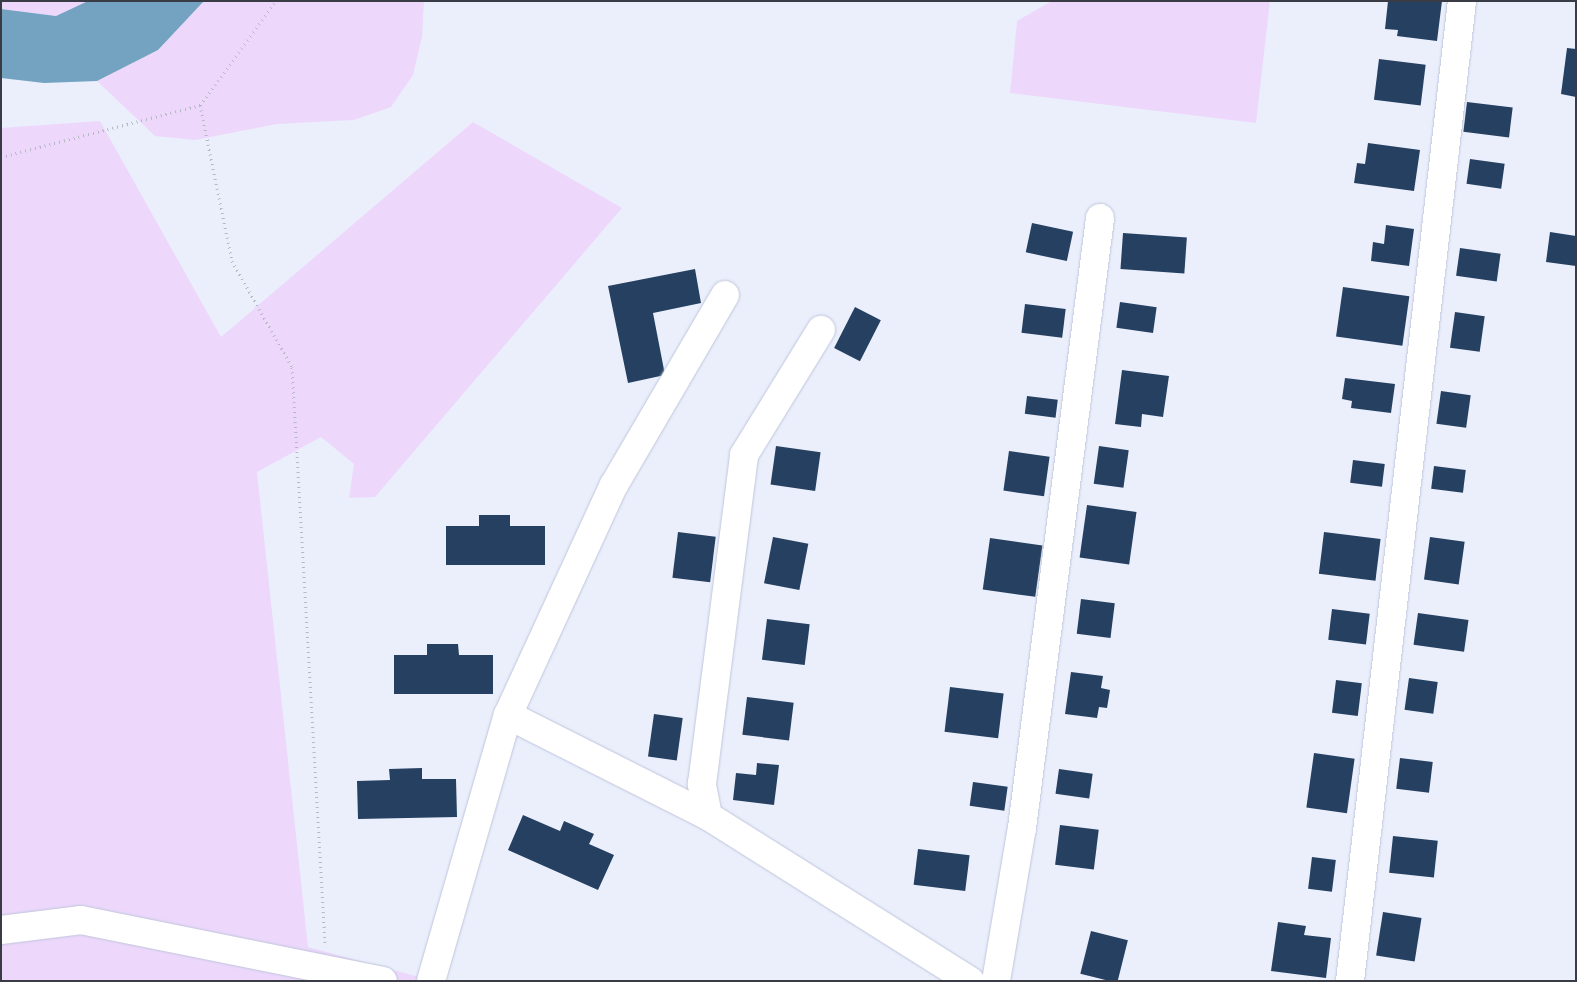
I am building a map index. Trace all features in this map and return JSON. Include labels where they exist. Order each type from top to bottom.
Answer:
[{"type":"street","points":[[1350,981],[1462,1]]},
{"type":"street","points":[[996,981],[1022,828],[1100,218]]},
{"type":"street","points":[[431,981],[508,715],[614,485],[725,295]]},
{"type":"street","points":[[708,816],[702,784],[744,455],[821,330]]},
{"type":"street","points":[[508,715],[708,816],[970,981]]},
{"type":"street","points":[[1,930],[81,920],[383,981]]},
{"type":"path","points":[[1,158],[200,105],[276,1]]},
{"type":"path","points":[[200,105],[232,261],[292,367],[326,969]]},
{"type":"shaded area","points":[[1,1],[88,1],[56,16],[1,9]]},
{"type":"shaded area","points":[[204,1],[424,1],[422,37],[413,75],[391,107],[354,120],[277,124],[195,140],[155,136],[97,81],[158,50]]},
{"type":"shaded area","points":[[1270,1],[1256,123],[1010,93],[1017,21],[1050,2]]},
{"type":"shaded area","points":[[100,121],[221,337],[473,122],[622,208],[375,497],[349,498],[354,464],[321,437],[257,472],[308,947],[434,981],[1,981],[1,128]]},
{"type":"water","points":[[88,1],[204,1],[158,50],[97,81],[44,83],[1,78],[1,9],[56,16]]},
{"type":"building","points":[[1388,1],[1442,1],[1437,41],[1397,36],[1398,30],[1385,29]]},
{"type":"building","points":[[1567,48],[1576,49],[1576,97],[1561,94]]},
{"type":"building","points":[[1379,59],[1426,65],[1421,105],[1374,100]]},
{"type":"building","points":[[1467,102],[1513,108],[1509,137],[1463,132]]},
{"type":"building","points":[[1368,143],[1420,150],[1414,191],[1354,183],[1357,163],[1365,164]]},
{"type":"building","points":[[1470,159],[1505,164],[1501,189],[1467,184]]},
{"type":"building","points":[[1032,223],[1073,232],[1067,261],[1026,252]]},
{"type":"building","points":[[1386,225],[1414,229],[1409,266],[1371,261],[1373,242],[1384,244]]},
{"type":"building","points":[[1550,232],[1576,236],[1576,266],[1546,262]]},
{"type":"building","points":[[1123,233],[1187,237],[1184,273],[1120,269]]},
{"type":"building","points":[[1460,248],[1501,254],[1497,281],[1456,276]]},
{"type":"building","points":[[695,269],[701,303],[653,313],[665,375],[628,383],[608,286]]},
{"type":"building","points":[[1343,287],[1409,296],[1402,346],[1336,337]]},
{"type":"building","points":[[1120,302],[1157,307],[1153,333],[1116,328]]},
{"type":"building","points":[[1025,304],[1066,309],[1062,338],[1021,333]]},
{"type":"building","points":[[855,307],[881,320],[860,361],[834,348]]},
{"type":"building","points":[[1455,312],[1485,316],[1480,352],[1450,348]]},
{"type":"building","points":[[1122,370],[1169,376],[1163,417],[1142,414],[1141,427],[1115,424]]},
{"type":"building","points":[[1345,378],[1395,384],[1391,413],[1351,408],[1352,401],[1342,399]]},
{"type":"building","points":[[1441,391],[1471,395],[1466,428],[1436,424]]},
{"type":"building","points":[[1027,396],[1058,400],[1056,418],[1025,414]]},
{"type":"building","points":[[776,446],[821,452],[815,491],[771,485]]},
{"type":"building","points":[[1099,446],[1129,450],[1123,488],[1094,484]]},
{"type":"building","points":[[1009,451],[1050,457],[1044,496],[1003,491]]},
{"type":"building","points":[[1353,460],[1385,464],[1382,487],[1350,483]]},
{"type":"building","points":[[1434,466],[1466,470],[1463,493],[1431,489]]},
{"type":"building","points":[[1087,505],[1137,512],[1129,564],[1080,557]]},
{"type":"building","points":[[479,515],[510,515],[510,526],[545,526],[545,565],[446,565],[446,526],[479,526]]},
{"type":"building","points":[[678,532],[716,537],[710,582],[672,578]]},
{"type":"building","points":[[1324,532],[1381,539],[1375,581],[1319,574]]},
{"type":"building","points":[[773,537],[808,544],[799,590],[764,583]]},
{"type":"building","points":[[1430,537],[1465,542],[1459,584],[1424,580]]},
{"type":"building","points":[[990,538],[1042,545],[1035,597],[983,589]]},
{"type":"building","points":[[1081,599],[1115,603],[1110,638],[1077,634]]},
{"type":"building","points":[[1332,609],[1370,614],[1366,644],[1328,640]]},
{"type":"building","points":[[1418,613],[1469,620],[1464,652],[1414,645]]},
{"type":"building","points":[[767,619],[810,624],[805,665],[762,660]]},
{"type":"building","points":[[427,644],[458,644],[459,655],[493,655],[493,694],[394,694],[394,655],[427,655]]},
{"type":"building","points":[[1071,672],[1103,676],[1101,688],[1110,690],[1107,708],[1099,707],[1097,718],[1065,714]]},
{"type":"building","points":[[1409,678],[1438,682],[1433,714],[1405,710]]},
{"type":"building","points":[[1336,680],[1362,683],[1358,716],[1332,713]]},
{"type":"building","points":[[950,687],[1004,694],[998,738],[945,732]]},
{"type":"building","points":[[747,697],[794,703],[789,740],[742,735]]},
{"type":"building","points":[[654,714],[683,718],[677,761],[648,757]]},
{"type":"building","points":[[1314,753],[1355,759],[1347,813],[1306,807]]},
{"type":"building","points":[[1400,758],[1433,762],[1429,793],[1396,789]]},
{"type":"building","points":[[757,763],[779,765],[774,805],[733,800],[736,773],[756,775]]},
{"type":"building","points":[[422,768],[422,779],[456,779],[457,817],[358,819],[357,781],[390,780],[389,769]]},
{"type":"building","points":[[1059,769],[1093,774],[1089,798],[1056,794]]},
{"type":"building","points":[[973,782],[1008,787],[1004,811],[970,806]]},
{"type":"building","points":[[523,815],[560,831],[564,821],[594,834],[589,844],[614,855],[598,890],[508,850]]},
{"type":"building","points":[[1060,825],[1099,830],[1094,869],[1055,865]]},
{"type":"building","points":[[1393,836],[1438,841],[1434,878],[1389,873]]},
{"type":"building","points":[[918,849],[970,855],[965,891],[914,885]]},
{"type":"building","points":[[1312,857],[1336,860],[1332,892],[1308,889]]},
{"type":"building","points":[[1383,912],[1422,918],[1415,962],[1376,955]]},
{"type":"building","points":[[1278,922],[1306,926],[1304,935],[1331,938],[1326,978],[1271,971]]},
{"type":"building","points":[[1091,931],[1128,940],[1118,981],[1110,981],[1080,974]]}]
